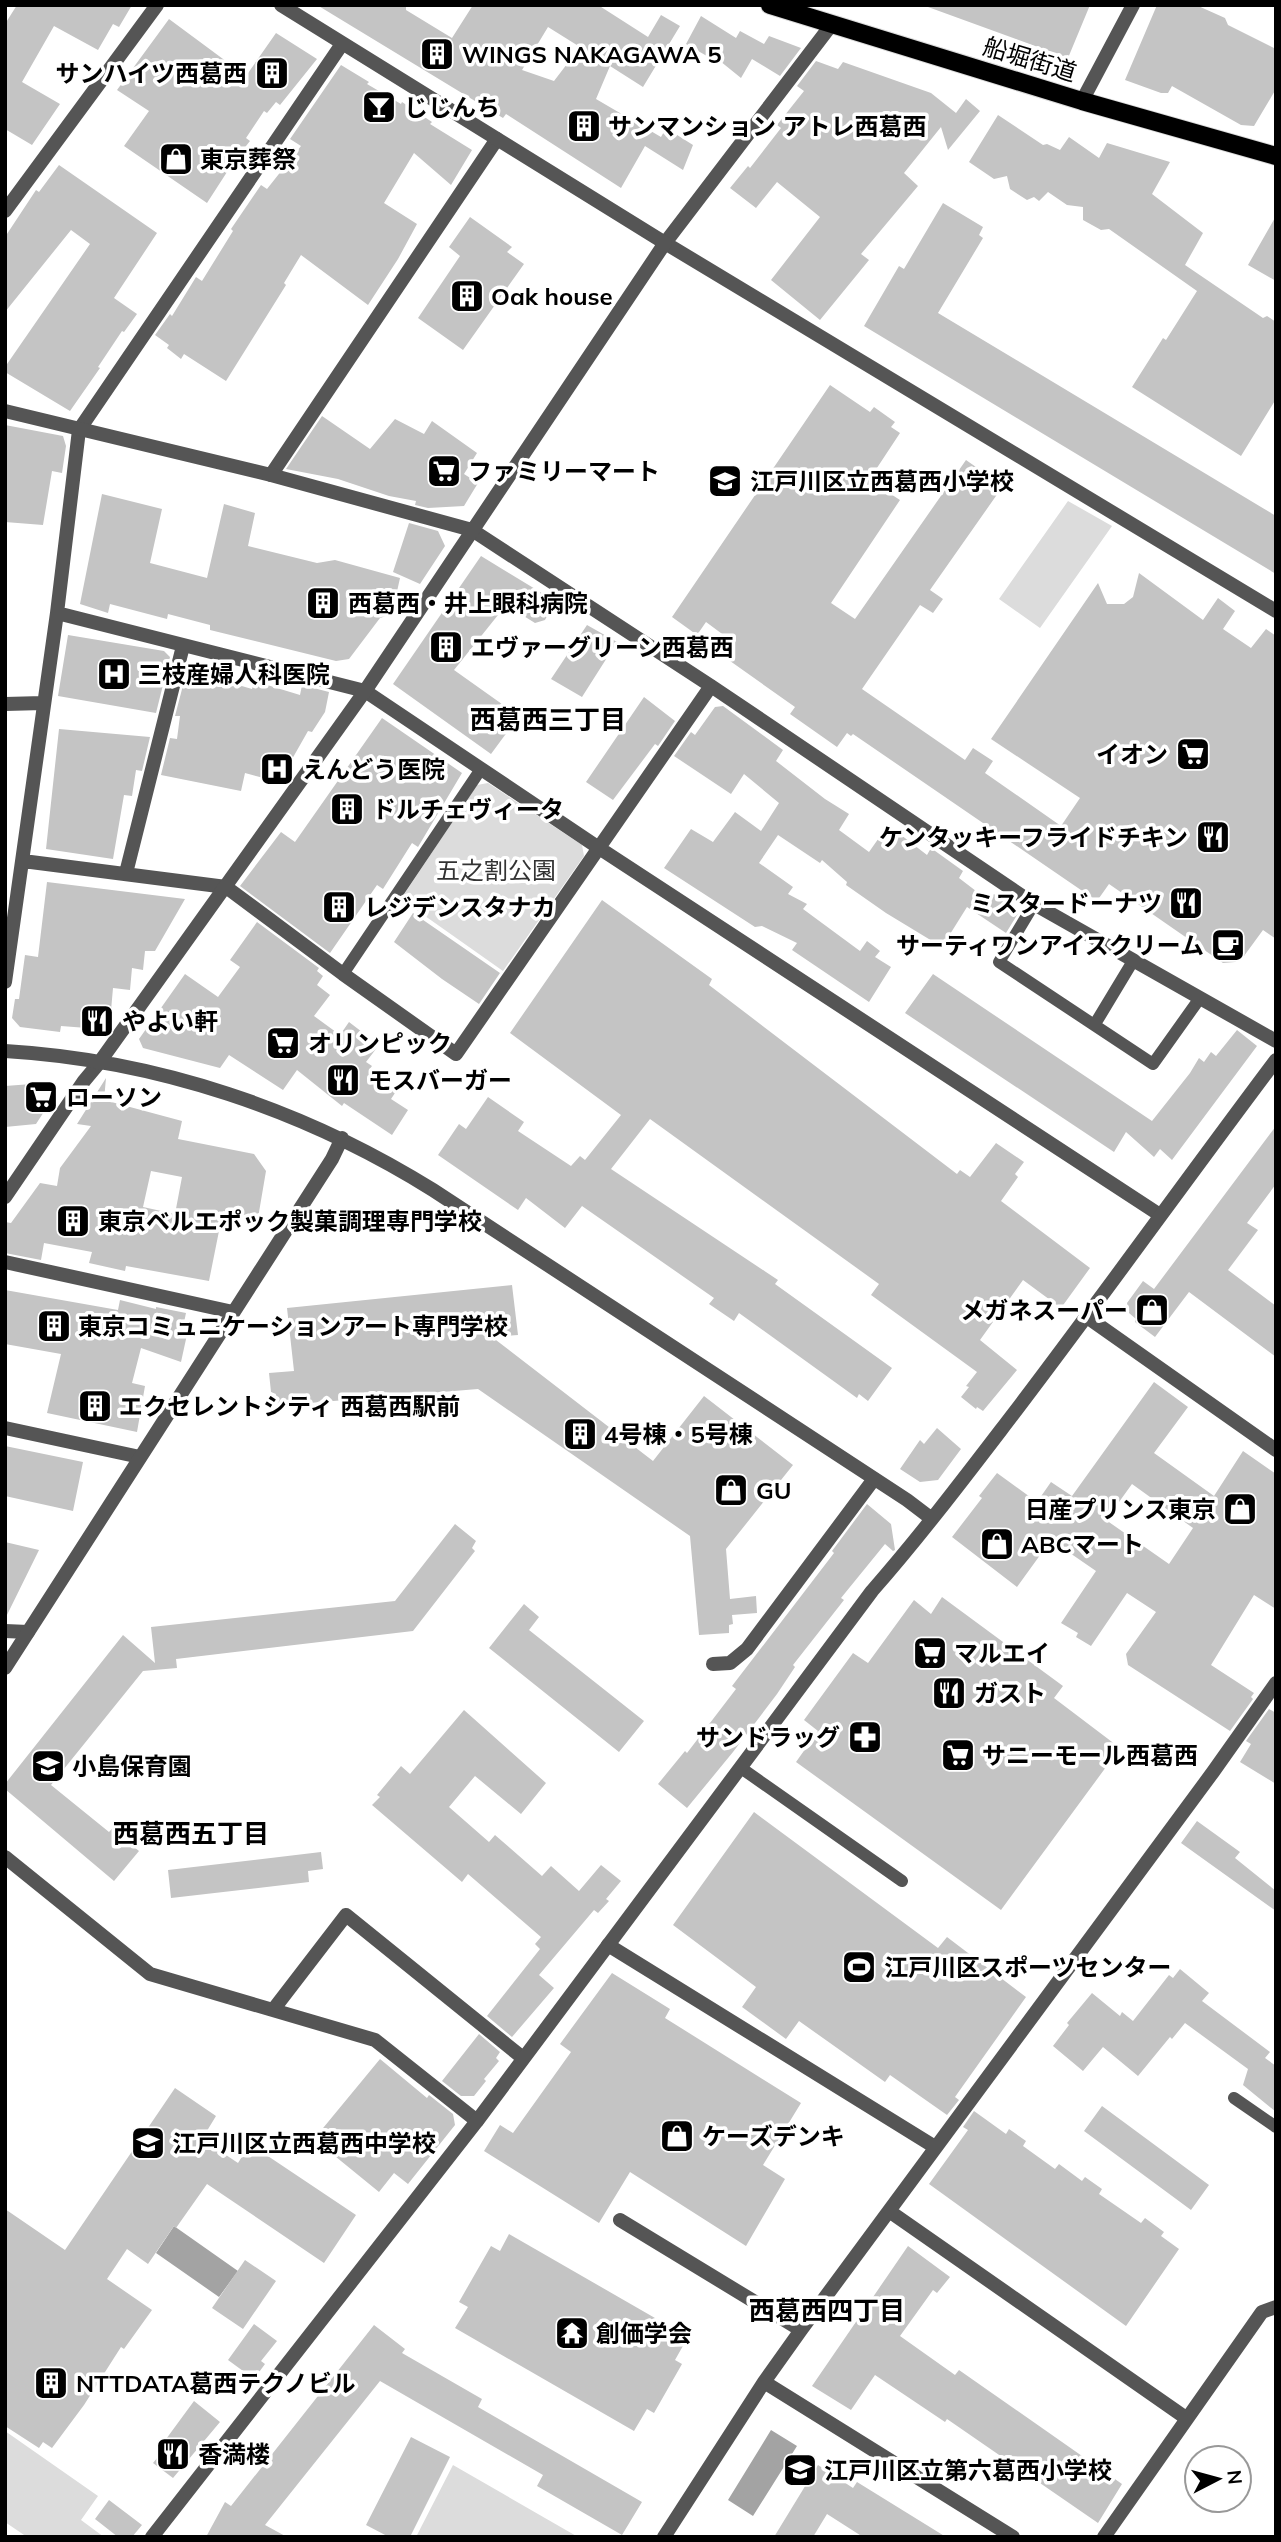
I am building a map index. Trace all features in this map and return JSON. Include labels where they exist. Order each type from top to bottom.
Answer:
[{"type":"main road","name":"船堀街道","points":[[771,5],[1082,101],[1276,156]]},
{"type":"street","points":[[5,211],[157,5]]},
{"type":"street","points":[[281,5],[665,243],[1276,611]]},
{"type":"street","points":[[1082,101],[1133,5]]},
{"type":"street","points":[[5,1197],[84,1081],[365,691],[665,243],[832,24]]},
{"type":"street","points":[[5,982],[57,612],[79,430],[342,44]]},
{"type":"street","points":[[271,475],[497,139]]},
{"type":"street","points":[[5,411],[271,475],[472,530],[711,686],[1034,904],[1276,1041]]},
{"type":"street","points":[[57,612],[365,691],[599,848],[1160,1215]]},
{"type":"street","points":[[126,873],[183,646]]},
{"type":"street","points":[[23,861],[226,887],[456,1054],[711,686]]},
{"type":"street","points":[[5,704],[43,704]]},
{"type":"street","points":[[5,1051],[99,1063],[195,1084],[255,1103],[342,1138],[390,1163],[433,1190],[932,1519]]},
{"type":"street","points":[[152,2537],[477,2121],[872,1591],[932,1519],[1087,1317],[1276,1060]]},
{"type":"street","points":[[5,1668],[332,1159],[342,1138]]},
{"type":"street","points":[[5,1262],[233,1312]]},
{"type":"street","points":[[1087,1317],[1276,1450]]},
{"type":"street","points":[[5,1428],[140,1457]]},
{"type":"street","points":[[713,1664],[730,1663],[747,1649],[874,1479]]},
{"type":"street","points":[[5,1631],[29,1632]]},
{"type":"street","points":[[664,2537],[764,2382],[801,2330],[1276,1683]]},
{"type":"street","points":[[5,1857],[150,1974],[375,2040],[477,2121]]},
{"type":"street","points":[[273,2010],[346,1915],[523,2058]]},
{"type":"street","points":[[608,1945],[935,2147]]},
{"type":"street","points":[[889,2211],[1186,2418]]},
{"type":"street","points":[[620,2220],[801,2330]]},
{"type":"street","points":[[1104,2537],[1262,2312],[1276,2307]]},
{"type":"street","points":[[764,2382],[1013,2537]]},
{"type":"lane","points":[[343,974],[481,769]]},
{"type":"lane","points":[[1034,904],[999,962],[1153,1064],[1200,998]]},
{"type":"lane","points":[[1095,1024],[1133,961]]},
{"type":"lane","points":[[740,1768],[902,1881]]},
{"type":"lane","points":[[1234,2098],[1276,2127]]},
{"type":"green space","points":[[1068,501],[1112,526],[1040,628],[999,599]]},
{"type":"green space","name":"五之割公園","points":[[488,783],[582,845],[584,856],[503,971],[401,899],[477,785]]},
{"type":"green space","points":[[5,2431],[98,2496],[81,2520],[104,2537],[27,2537],[5,2522]]},
{"type":"green space","points":[[453,2465],[578,2537],[416,2537]]},
{"type":"shaded area","points":[[174,2226],[238,2271],[219,2297],[156,2253]]},
{"type":"shaded area","points":[[771,2430],[797,2446],[753,2516],[728,2500]]},
{"type":"building","points":[[17,5],[132,5],[119,27],[113,24],[98,50],[54,26],[22,82],[60,104],[32,145],[5,129],[5,24]]},
{"type":"building","points":[[317,5],[406,5],[406,10],[452,38],[473,5],[598,5],[648,37],[661,15],[680,26],[643,87],[610,66],[596,99],[661,137],[666,128],[693,145],[683,170],[645,146],[621,188],[506,114],[503,118]],"holes":[[[548,27],[580,47],[554,81],[522,70]]]},
{"type":"building","points":[[928,5],[1090,5],[1068,58]]},
{"type":"building","points":[[1157,5],[1196,5],[1225,18],[1228,25],[1276,49],[1276,89],[1254,126],[1241,125],[1172,86],[1168,93],[1161,93],[1125,80]]},
{"type":"building","points":[[701,16],[736,38],[740,31],[764,44],[769,36],[801,48],[780,76],[752,59],[741,78],[720,61],[719,63],[686,44]]},
{"type":"building","points":[[169,19],[246,76],[276,33],[317,59],[280,105],[276,102],[267,113],[264,111],[246,138],[250,141],[226,171],[207,203],[124,146],[149,111],[117,90]]},
{"type":"building","points":[[816,61],[838,69],[843,62],[931,93],[956,113],[966,99],[980,111],[948,150],[941,127],[904,173],[918,186],[861,254],[869,260],[820,320],[771,280],[820,217],[777,182],[756,208],[730,188],[748,166],[750,168],[781,128],[777,125],[804,91],[797,86]]},
{"type":"building","points":[[341,65],[369,82],[367,84],[401,104],[402,102],[432,122],[430,124],[472,150],[451,185],[414,153],[384,203],[417,224],[368,305],[301,255],[284,283],[286,285],[226,381],[184,354],[181,359],[167,348],[169,345],[155,335],[170,314],[172,316],[196,277],[202,281],[233,231],[231,229],[261,185],[267,189],[301,146],[290,139]]},
{"type":"building","points":[[998,115],[1043,145],[1060,150],[1069,137],[1099,158],[1107,143],[1170,162],[1152,194],[1203,233],[1185,265],[1263,318],[1267,316],[1276,322],[1276,399],[1241,456],[1132,387],[1197,291],[1109,229],[1101,230],[1083,220],[1083,207],[1067,205],[1048,192],[1039,201],[1034,197],[1027,200],[1010,189],[1007,176],[994,179],[969,162]]},
{"type":"building","points":[[59,165],[157,233],[114,298],[137,314],[124,332],[122,331],[70,411],[5,372],[5,367],[90,244],[71,230],[5,312],[5,237],[36,190],[39,192]]},
{"type":"building","points":[[943,203],[983,227],[979,235],[983,238],[938,313],[1276,516],[1276,574],[864,326],[899,266],[904,269]]},
{"type":"building","points":[[1276,216],[1276,281],[1248,265]]},
{"type":"building","name":"Oak house","points":[[470,217],[512,247],[507,252],[524,264],[463,350],[418,318],[460,256],[449,247]]},
{"type":"building","points":[[830,385],[870,412],[874,407],[895,422],[891,427],[900,433],[869,480],[900,500],[831,603],[855,619],[966,460],[1003,486],[930,590],[943,599],[933,613],[920,605],[862,689],[965,760],[973,748],[993,761],[985,773],[1061,826],[1080,798],[991,739],[1098,583],[1107,604],[1124,604],[1133,597],[1139,573],[1203,620],[1218,598],[1235,611],[1223,629],[1251,648],[1266,629],[1276,636],[1276,939],[1263,930],[1244,956],[1235,962],[1223,963],[1109,884],[1097,901],[853,734],[851,736],[847,733],[837,747],[790,714],[795,707],[723,656],[733,642],[706,622],[697,635],[672,617]]},
{"type":"building","points":[[322,416],[370,449],[395,419],[424,434],[432,421],[477,453],[464,474],[478,483],[464,506],[428,508],[415,505],[416,501],[389,496],[338,479],[286,469]]},
{"type":"building","points":[[5,425],[63,436],[66,446],[62,473],[52,471],[43,525],[5,522]]},
{"type":"building","points":[[102,494],[162,509],[150,563],[207,578],[224,504],[255,513],[248,546],[317,563],[335,560],[400,578],[392,614],[380,618],[349,659],[336,661],[210,630],[210,625],[168,614],[167,619],[110,604],[108,613],[80,604]]},
{"type":"building","points":[[409,523],[438,531],[445,546],[420,584],[393,572]]},
{"type":"building","name":"エヴァーグリーン西葛西","points":[[481,556],[555,601],[545,620],[535,623],[506,605],[454,670],[519,716],[491,754],[393,684]]},
{"type":"building","points":[[587,625],[617,642],[582,697],[551,679]]},
{"type":"building","name":"三枝産婦人科医院","points":[[68,635],[164,651],[170,657],[156,713],[58,696]]},
{"type":"building","points":[[187,670],[252,689],[254,681],[300,695],[302,685],[329,692],[325,712],[312,732],[308,731],[279,782],[245,773],[241,791],[161,775],[170,738],[177,739],[180,716],[175,716]]},
{"type":"building","points":[[644,697],[675,721],[613,800],[586,782]]},
{"type":"building","points":[[723,706],[783,750],[776,761],[849,814],[839,830],[869,852],[888,825],[927,855],[931,848],[963,871],[959,878],[989,901],[994,894],[1019,912],[1006,933],[967,907],[942,947],[846,885],[847,882],[822,860],[820,863],[778,835],[759,863],[793,887],[788,894],[807,904],[803,909],[860,951],[867,941],[880,951],[875,957],[891,967],[869,1002],[792,950],[797,943],[762,926],[755,927],[664,868],[691,829],[713,842],[735,812],[761,831],[779,803],[744,774],[731,794],[674,756],[691,732],[695,735],[715,707]]},
{"type":"building","points":[[382,718],[462,773],[418,847],[412,843],[383,889],[377,885],[330,953],[240,886],[281,832],[295,842]]},
{"type":"building","points":[[59,729],[150,737],[142,771],[136,770],[132,796],[124,795],[113,859],[46,849]]},
{"type":"building","points":[[47,882],[185,899],[155,951],[145,951],[143,970],[132,968],[130,990],[113,988],[110,1022],[101,1020],[100,1029],[61,1026],[60,1032],[20,1027],[12,1018],[15,999],[19,999],[25,955],[38,957]]},
{"type":"building","points":[[602,900],[712,979],[709,985],[957,1174],[960,1170],[970,1177],[996,1143],[1024,1162],[1015,1174],[1018,1177],[1001,1201],[1090,1268],[1061,1308],[1023,1280],[980,1340],[1017,1370],[983,1411],[961,1397],[977,1372],[871,1295],[879,1284],[650,1119],[611,1169],[778,1280],[775,1284],[892,1368],[868,1401],[859,1394],[857,1398],[739,1313],[734,1321],[709,1304],[714,1298],[582,1206],[565,1228],[526,1198],[518,1210],[438,1155],[459,1124],[466,1129],[488,1097],[524,1122],[518,1131],[571,1166],[580,1156],[585,1160],[621,1115],[510,1033]]},
{"type":"building","points":[[413,913],[500,973],[479,1004],[394,942]]},
{"type":"building","points":[[257,922],[319,968],[317,971],[323,976],[317,985],[330,995],[314,1016],[340,1035],[349,1022],[379,1045],[366,1062],[372,1066],[369,1070],[397,1090],[391,1099],[408,1110],[392,1135],[344,1103],[342,1106],[297,1070],[283,1090],[229,1055],[220,1068],[143,1048],[139,1039],[185,974],[218,997],[240,967],[230,960]]},
{"type":"building","points":[[933,974],[1152,1121],[1199,1058],[1204,1062],[1211,1052],[1216,1056],[1237,1030],[1257,1046],[1172,1160],[1160,1149],[1154,1157],[1126,1132],[1114,1152],[905,1013]]},
{"type":"building","points":[[106,1078],[104,1100],[182,1121],[178,1139],[254,1154],[266,1171],[258,1218],[223,1211],[209,1281],[126,1266],[125,1271],[89,1263],[92,1252],[44,1243],[41,1260],[5,1253],[5,1222],[11,1223],[40,1183],[57,1186],[60,1168],[91,1126],[77,1124]],"holes":[[[151,1171],[182,1177],[175,1214],[143,1207]]]},
{"type":"building","points":[[45,1083],[53,1098],[36,1124],[5,1127],[5,1086]]},
{"type":"building","points":[[1276,1126],[1276,1184],[1247,1223],[1258,1230],[1228,1270],[1276,1306],[1276,1357],[1189,1292],[1155,1337],[1135,1322],[1127,1303],[1143,1281],[1154,1289]]},
{"type":"building","name":"4号棟・5号棟","points":[[512,1285],[518,1335],[492,1337],[653,1461],[704,1396],[793,1465],[726,1549],[730,1599],[756,1596],[757,1613],[732,1615],[733,1624],[729,1625],[729,1633],[699,1635],[690,1536],[478,1389],[273,1406],[276,1394],[271,1392],[269,1373],[294,1371],[287,1308]]},
{"type":"building","points":[[5,1290],[118,1310],[120,1300],[186,1313],[183,1327],[188,1330],[181,1362],[141,1348],[132,1383],[145,1386],[137,1432],[47,1413],[61,1354],[5,1344]]},
{"type":"building","points":[[1154,1382],[1188,1407],[1154,1453],[1214,1496],[1243,1451],[1276,1474],[1276,1609],[1254,1595],[1211,1665],[1254,1693],[1251,1697],[1253,1699],[1230,1731],[1128,1665],[1126,1654],[1156,1612],[1127,1593],[1091,1646],[1076,1637],[1078,1633],[1061,1623],[1096,1571],[1051,1540],[1017,1587],[952,1537],[982,1498],[979,1496],[997,1473],[1037,1502],[1051,1482],[1072,1496]],"holes":[[[1132,1484],[1193,1528],[1169,1564],[1106,1520]]]},
{"type":"building","points":[[937,1428],[961,1449],[938,1480],[920,1482],[900,1469],[920,1440],[924,1444]]},
{"type":"building","points":[[5,1446],[83,1462],[73,1511],[5,1496]]},
{"type":"building","points":[[867,1504],[891,1524],[895,1550],[885,1544],[841,1598],[844,1600],[793,1665],[795,1667],[777,1694],[687,1808],[658,1784],[685,1751],[687,1753],[736,1689],[732,1686],[834,1553],[832,1551]]},
{"type":"building","points":[[455,1524],[476,1541],[472,1548],[475,1551],[413,1631],[176,1659],[177,1668],[143,1671],[51,1785],[109,1832],[121,1819],[137,1833],[129,1843],[139,1851],[114,1881],[5,1789],[5,1784],[123,1635],[155,1663],[151,1627],[395,1601]]},
{"type":"building","points":[[5,1542],[39,1550],[5,1619]]},
{"type":"building","name":"サニーモール西葛西","points":[[942,1597],[1063,1686],[1054,1698],[1120,1748],[1001,1910],[796,1762],[818,1731],[804,1720],[853,1653],[868,1663],[914,1600],[931,1614]]},
{"type":"building","points":[[524,1604],[539,1617],[529,1630],[644,1721],[619,1752],[489,1648]]},
{"type":"building","points":[[1269,1709],[1276,1713],[1276,1784],[1240,1762],[1251,1744],[1246,1741]]},
{"type":"building","points":[[464,1710],[546,1783],[521,1814],[475,1776],[449,1807],[489,1842],[495,1835],[542,1876],[551,1866],[579,1891],[601,1865],[621,1881],[606,1899],[609,1901],[598,1913],[594,1910],[539,1975],[554,1988],[512,2037],[487,2016],[540,1949],[535,1944],[541,1937],[468,1874],[462,1882],[372,1805],[401,1766],[410,1774]]},
{"type":"building","name":"江戸川区スポーツセンター","points":[[754,1812],[938,1948],[947,1937],[1026,1997],[955,2097],[959,2100],[947,2115],[890,2075],[885,2082],[799,2021],[786,2039],[742,2007],[756,1987],[673,1925]]},
{"type":"building","points":[[1197,1821],[1240,1852],[1235,1858],[1276,1891],[1276,1911],[1181,1843]]},
{"type":"building","points":[[321,1852],[323,1869],[308,1871],[309,1882],[171,1898],[168,1870]]},
{"type":"building","points":[[1180,1969],[1209,1993],[1202,2001],[1270,2052],[1265,2058],[1276,2066],[1276,2112],[1243,2085],[1248,2069],[1185,2023],[1138,2076],[1103,2047],[1083,2071],[1053,2046],[1069,2025],[1067,2023],[1092,1993],[1120,2016],[1122,2012],[1133,2021],[1169,1975],[1173,1978]]},
{"type":"building","name":"ケーズデンキ","points":[[612,1973],[670,2009],[665,2018],[801,2103],[763,2165],[785,2179],[746,2246],[630,2172],[599,2223],[484,2151],[500,2125],[513,2133],[571,2052],[560,2044]]},
{"type":"building","points":[[479,2034],[500,2052],[496,2058],[499,2061],[474,2096],[461,2096],[442,2081]]},
{"type":"building","points":[[380,2059],[427,2098],[429,2095],[453,2114],[455,2125],[408,2184],[394,2173],[379,2192],[314,2139]]},
{"type":"building","points":[[175,2088],[216,2116],[202,2139],[238,2163],[250,2144],[356,2215],[324,2263],[207,2184],[148,2264],[127,2249],[107,2279],[152,2310],[124,2349],[121,2347],[84,2405],[52,2448],[43,2442],[39,2448],[5,2426],[5,2209],[65,2250]]},
{"type":"building","points":[[1102,2106],[1209,2185],[1191,2210],[1084,2131]]},
{"type":"building","points":[[974,2111],[1006,2134],[1009,2129],[1026,2141],[1023,2146],[1055,2169],[1059,2164],[1082,2181],[1085,2177],[1102,2189],[1099,2194],[1141,2223],[1145,2218],[1164,2232],[1161,2236],[1179,2249],[1126,2326],[929,2184],[968,2130],[963,2127]]},
{"type":"building","name":"創価学会","points":[[509,2234],[688,2337],[675,2360],[682,2364],[654,2413],[647,2409],[634,2431],[455,2328],[468,2307],[459,2302],[491,2246],[500,2251]]},
{"type":"building","points":[[908,2246],[950,2277],[937,2293],[933,2290],[900,2336],[955,2375],[959,2370],[1122,2484],[1098,2523],[947,2419],[945,2422],[875,2375],[851,2410],[812,2386]]},
{"type":"building","points":[[245,2260],[276,2281],[243,2329],[212,2308]]},
{"type":"building","points":[[254,2324],[277,2341],[261,2361],[265,2364],[254,2379],[228,2360]]},
{"type":"building","points":[[374,2325],[405,2349],[402,2353],[482,2399],[478,2407],[642,2502],[622,2535],[537,2486],[543,2475],[380,2381],[265,2525],[287,2537],[206,2537],[225,2502],[231,2506]]},
{"type":"building","points":[[194,2401],[220,2422],[173,2478],[153,2463],[162,2452],[158,2450]]},
{"type":"building","points":[[411,2437],[450,2457],[410,2537],[389,2537],[366,2525]]},
{"type":"building","points":[[818,2465],[853,2488],[857,2482],[946,2537],[863,2537],[827,2514],[813,2537],[774,2537]]},
{"type":"building","points":[[109,2500],[142,2525],[132,2537],[118,2537],[95,2519]]},
{"type":"place","name":"WINGS NAKAGAWA 5","points":[[437,54]]},
{"type":"place","name":"サンハイツ西葛西","points":[[272,73]]},
{"type":"place","name":"じじんち","points":[[379,107]]},
{"type":"place","name":"サンマンション アトレ西葛西","points":[[584,126]]},
{"type":"place","name":"東京葬祭","points":[[176,159]]},
{"type":"place","name":"Oak house","points":[[467,296]]},
{"type":"place","name":"ファミリーマート","points":[[444,471]]},
{"type":"place","name":"江戸川区立西葛西小学校","points":[[725,481]]},
{"type":"place","name":"西葛西・井上眼科病院","points":[[323,603]]},
{"type":"place","name":"エヴァーグリーン西葛西","points":[[446,647]]},
{"type":"place","name":"三枝産婦人科医院","points":[[114,674]]},
{"type":"place","name":"イオン","points":[[1193,754]]},
{"type":"place","name":"えんどう医院","points":[[277,769]]},
{"type":"place","name":"ドルチェヴィータ","points":[[347,809]]},
{"type":"place","name":"ケンタッキーフライドチキン","points":[[1213,837]]},
{"type":"place","name":"ミスタードーナツ","points":[[1186,903]]},
{"type":"place","name":"レジデンスタナカ","points":[[339,907]]},
{"type":"place","name":"サーティワンアイスクリーム","points":[[1228,945]]},
{"type":"place","name":"やよい軒","points":[[97,1021]]},
{"type":"place","name":"オリンピック","points":[[283,1043]]},
{"type":"place","name":"モスバーガー","points":[[343,1080]]},
{"type":"place","name":"ローソン","points":[[41,1097]]},
{"type":"place","name":"東京ベルエポック製菓調理専門学校","points":[[73,1221]]},
{"type":"place","name":"メガネスーパー","points":[[1152,1310]]},
{"type":"place","name":"東京コミュニケーションアート専門学校","points":[[54,1326]]},
{"type":"place","name":"エクセレントシティ 西葛西駅前","points":[[95,1406]]},
{"type":"place","name":"4号棟・5号棟","points":[[580,1434]]},
{"type":"place","name":"GU","points":[[731,1490]]},
{"type":"place","name":"日産プリンス東京","points":[[1240,1509]]},
{"type":"place","name":"ABCマート","points":[[997,1544]]},
{"type":"place","name":"マルエイ","points":[[930,1653]]},
{"type":"place","name":"ガスト","points":[[949,1693]]},
{"type":"place","name":"サンドラッグ","points":[[865,1737]]},
{"type":"place","name":"サニーモール西葛西","points":[[958,1755]]},
{"type":"place","name":"小島保育園","points":[[48,1766]]},
{"type":"place","name":"江戸川区スポーツセンター","points":[[859,1967]]},
{"type":"place","name":"ケーズデンキ","points":[[677,2136]]},
{"type":"place","name":"江戸川区立西葛西中学校","points":[[148,2143]]},
{"type":"place","name":"創価学会","points":[[572,2333]]},
{"type":"place","name":"NTTDATA葛西テクノビル","points":[[51,2383]]},
{"type":"place","name":"香満楼","points":[[173,2454]]},
{"type":"place","name":"江戸川区立第六葛西小学校","points":[[800,2470]]},
{"type":"district","name":"西葛西三丁目","points":[[548,719]]},
{"type":"district","name":"西葛西五丁目","points":[[191,1833]]},
{"type":"district","name":"西葛西四丁目","points":[[827,2310]]}]
